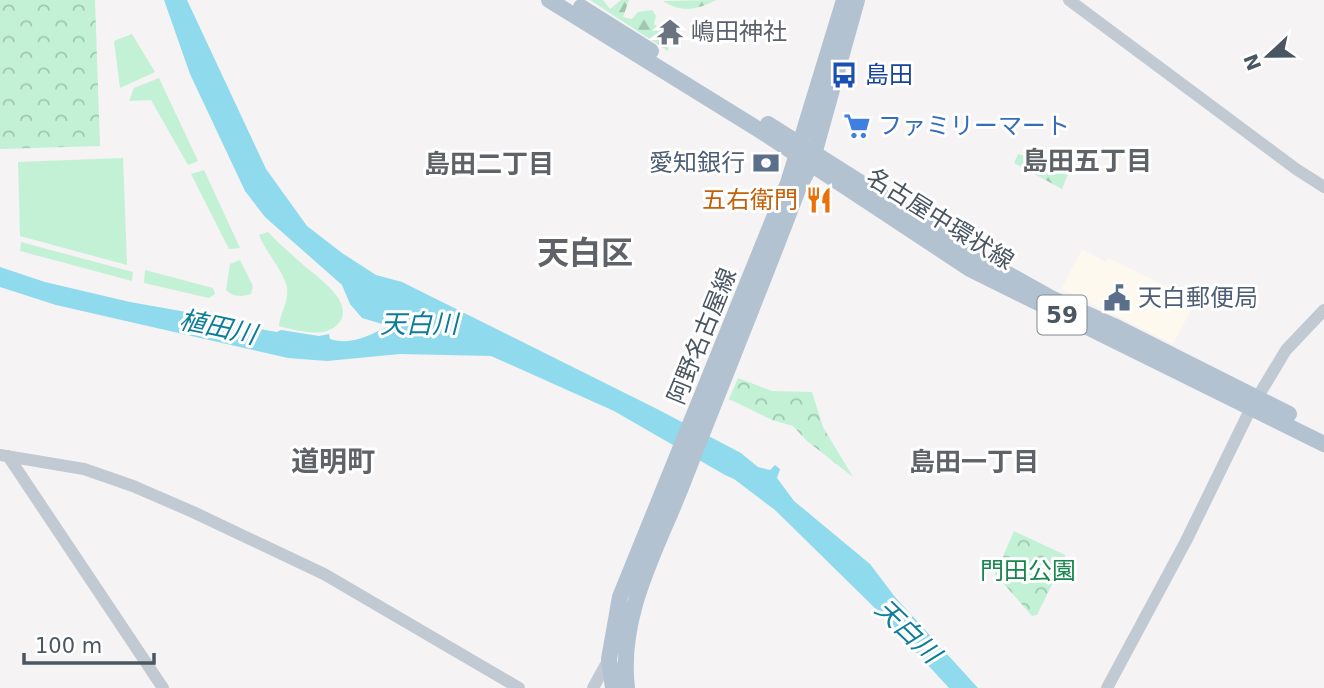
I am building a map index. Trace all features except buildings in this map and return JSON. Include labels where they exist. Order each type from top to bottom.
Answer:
[{"type":"main road","name":"名古屋中環状線","points":[[549,0],[983,260],[1254,403],[1324,444]]},
{"type":"main road","name":"名古屋中環状線","points":[[570,0],[806,154]]},
{"type":"main road","name":"阿野名古屋線","points":[[613,688],[609,659],[627,599],[799,187],[844,0]]},
{"type":"main road","name":"阿野名古屋線","points":[[806,154],[857,0]]},
{"type":"main road","name":"名古屋中環状線","points":[[1254,403],[1324,432]]},
{"type":"main road","name":"阿野名古屋線","points":[[627,599],[627,688]]},
{"type":"street","points":[[1069,0],[1324,187]]},
{"type":"street","points":[[1107,688],[1186,541],[1254,403],[1286,350],[1324,310]]},
{"type":"street","points":[[4,455],[163,688]]},
{"type":"street","points":[[4,455],[84,469],[133,486],[193,512],[324,574],[519,688]]},
{"type":"street","points":[[593,688],[609,659]]},
{"type":"shaded area","points":[[1082,249],[1106,262],[1108,258],[1196,301],[1173,344],[1061,289]]},
{"type":"green space","points":[[0,0],[95,0],[100,146],[0,149]]},
{"type":"green space","points":[[590,0],[603,0],[610,9],[621,0],[629,0],[623,17],[632,19],[638,12],[652,10],[656,16],[654,24],[670,38],[668,51]]},
{"type":"green space","points":[[716,0],[689,9],[663,1]]},
{"type":"green space","points":[[132,34],[155,72],[120,88],[114,41]]},
{"type":"green space","points":[[159,78],[198,161],[188,165],[151,100],[129,101],[134,88]]},
{"type":"green space","points":[[1018,154],[1070,169],[1062,189],[1014,163]]},
{"type":"green space","points":[[123,158],[127,265],[20,236],[18,162]]},
{"type":"green space","points":[[204,170],[240,248],[229,249],[191,174]]},
{"type":"green space","points":[[268,232],[339,299],[342,317],[337,325],[317,333],[279,326],[287,288],[259,235]]},
{"type":"green space","points":[[21,242],[133,272],[132,281],[20,251]]},
{"type":"green space","points":[[240,260],[253,286],[251,294],[241,296],[226,290],[230,264]]},
{"type":"green space","points":[[145,270],[213,288],[215,294],[209,298],[144,283]]},
{"type":"green space","points":[[738,378],[772,391],[812,392],[823,427],[853,477],[807,441],[793,426],[772,420],[729,399]]},
{"type":"green space","name":"門田公園","points":[[1014,531],[1065,555],[1037,615],[1032,616],[995,574]]},
{"type":"water","name":"天白川","points":[[164,0],[187,0],[266,169],[307,226],[376,275],[402,282],[657,409],[741,453],[758,467],[770,470],[775,465],[780,469],[777,478],[794,501],[870,564],[895,597],[978,688],[949,688],[883,616],[775,510],[734,479],[614,411],[491,356],[400,354],[327,361],[288,358],[56,305],[0,287],[0,267],[45,282],[130,302],[237,321],[248,327],[277,332],[281,330],[319,336],[329,334],[330,339],[338,341],[360,338],[389,326],[362,318],[350,304],[342,285],[265,217],[245,191],[190,74]]},
{"type":"place","name":"嶋田神社","points":[[670,32]]},
{"type":"place","name":"島田","points":[[844,75]]},
{"type":"place","name":"ファミリーマート","points":[[857,126]]},
{"type":"place","name":"愛知銀行","points":[[766,163]]},
{"type":"place","name":"五右衛門","points":[[819,200]]},
{"type":"place","name":"天白郵便局","points":[[1117,298]]},
{"type":"district","name":"島田五丁目","points":[[1087,161]]},
{"type":"district","name":"島田二丁目","points":[[489,164]]},
{"type":"district","name":"天白区","points":[[585,253]]},
{"type":"district","name":"道明町","points":[[333,461]]},
{"type":"district","name":"島田一丁目","points":[[974,462]]},
{"type":"water label","name":"植田川","points":[[218,327]]}]
